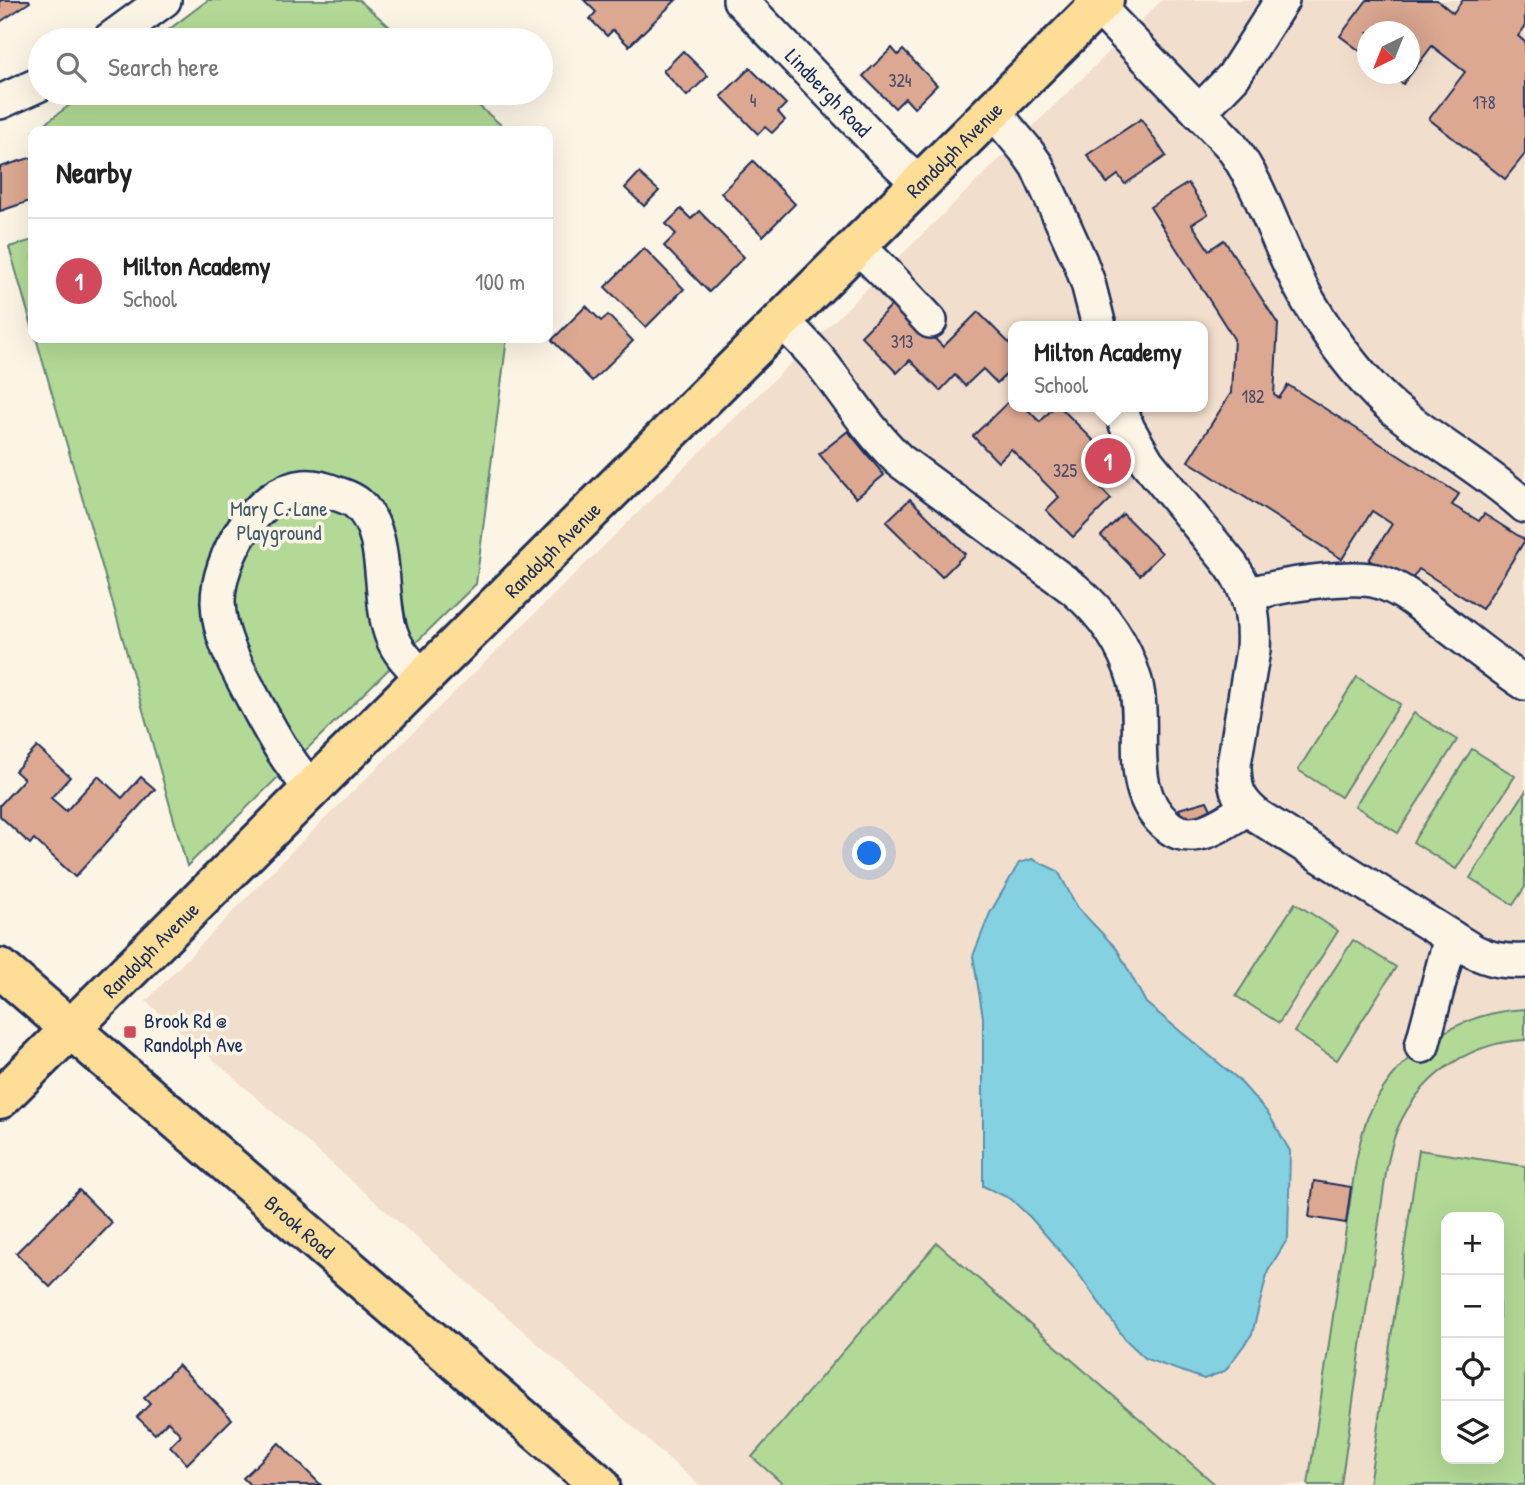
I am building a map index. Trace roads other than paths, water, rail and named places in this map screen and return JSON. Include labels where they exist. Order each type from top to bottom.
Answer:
[{"type":"main road","name":"Randolph Avenue","points":[[0,1099],[1101,3]]},
{"type":"main road","name":"Brook Road","points":[[0,968],[600,1485]]},
{"type":"street","points":[[126,28],[164,0]]},
{"type":"street","name":"Lindbergh Road","points":[[740,0],[919,183]]},
{"type":"street","points":[[1199,112],[1233,77],[1282,0]]},
{"type":"street","points":[[1101,3],[1229,143],[1248,170],[1305,295],[1332,338],[1360,375],[1402,415],[1525,506]]},
{"type":"street","points":[[0,102],[28,89]]},
{"type":"street","points":[[993,111],[1037,166],[1080,261],[1098,321]]},
{"type":"street","points":[[857,245],[930,321]]},
{"type":"street","points":[[782,321],[818,359],[891,452],[918,475],[1074,589],[1091,603],[1105,620],[1120,642],[1135,684],[1139,708],[1140,775],[1143,792],[1161,820],[1174,831],[1203,833],[1247,808]]},
{"type":"street","points":[[1120,412],[1142,454],[1231,565],[1241,579],[1247,595],[1252,613],[1253,650],[1234,764],[1234,780],[1247,808],[1488,958],[1525,961]]},
{"type":"street","points":[[312,789],[279,747],[233,660],[221,625],[218,602],[226,562],[234,543],[258,512],[280,495],[303,487],[319,488],[347,497],[359,505],[376,534],[390,633],[396,646],[424,678]]},
{"type":"street","points":[[1247,595],[1278,586],[1345,580],[1362,579],[1390,585],[1416,601],[1525,683]]},
{"type":"street","points":[[1422,1046],[1451,937]]},
{"type":"water","points":[[1032,859],[1058,871],[1077,907],[1117,949],[1146,1003],[1238,1079],[1268,1113],[1290,1151],[1288,1238],[1268,1271],[1252,1334],[1225,1371],[1204,1379],[1146,1359],[1125,1339],[1073,1266],[1030,1217],[1011,1199],[983,1186],[983,1017],[973,956],[990,913],[1019,863]]},
{"type":"place","name":"Milton Academy","points":[[1108,461]]},
{"type":"place","name":"Brook Rd @ Randolph Ave","points":[[130,1032]]},
{"type":"park label","name":"Mary C. Lane Playground","points":[[279,520]]}]
